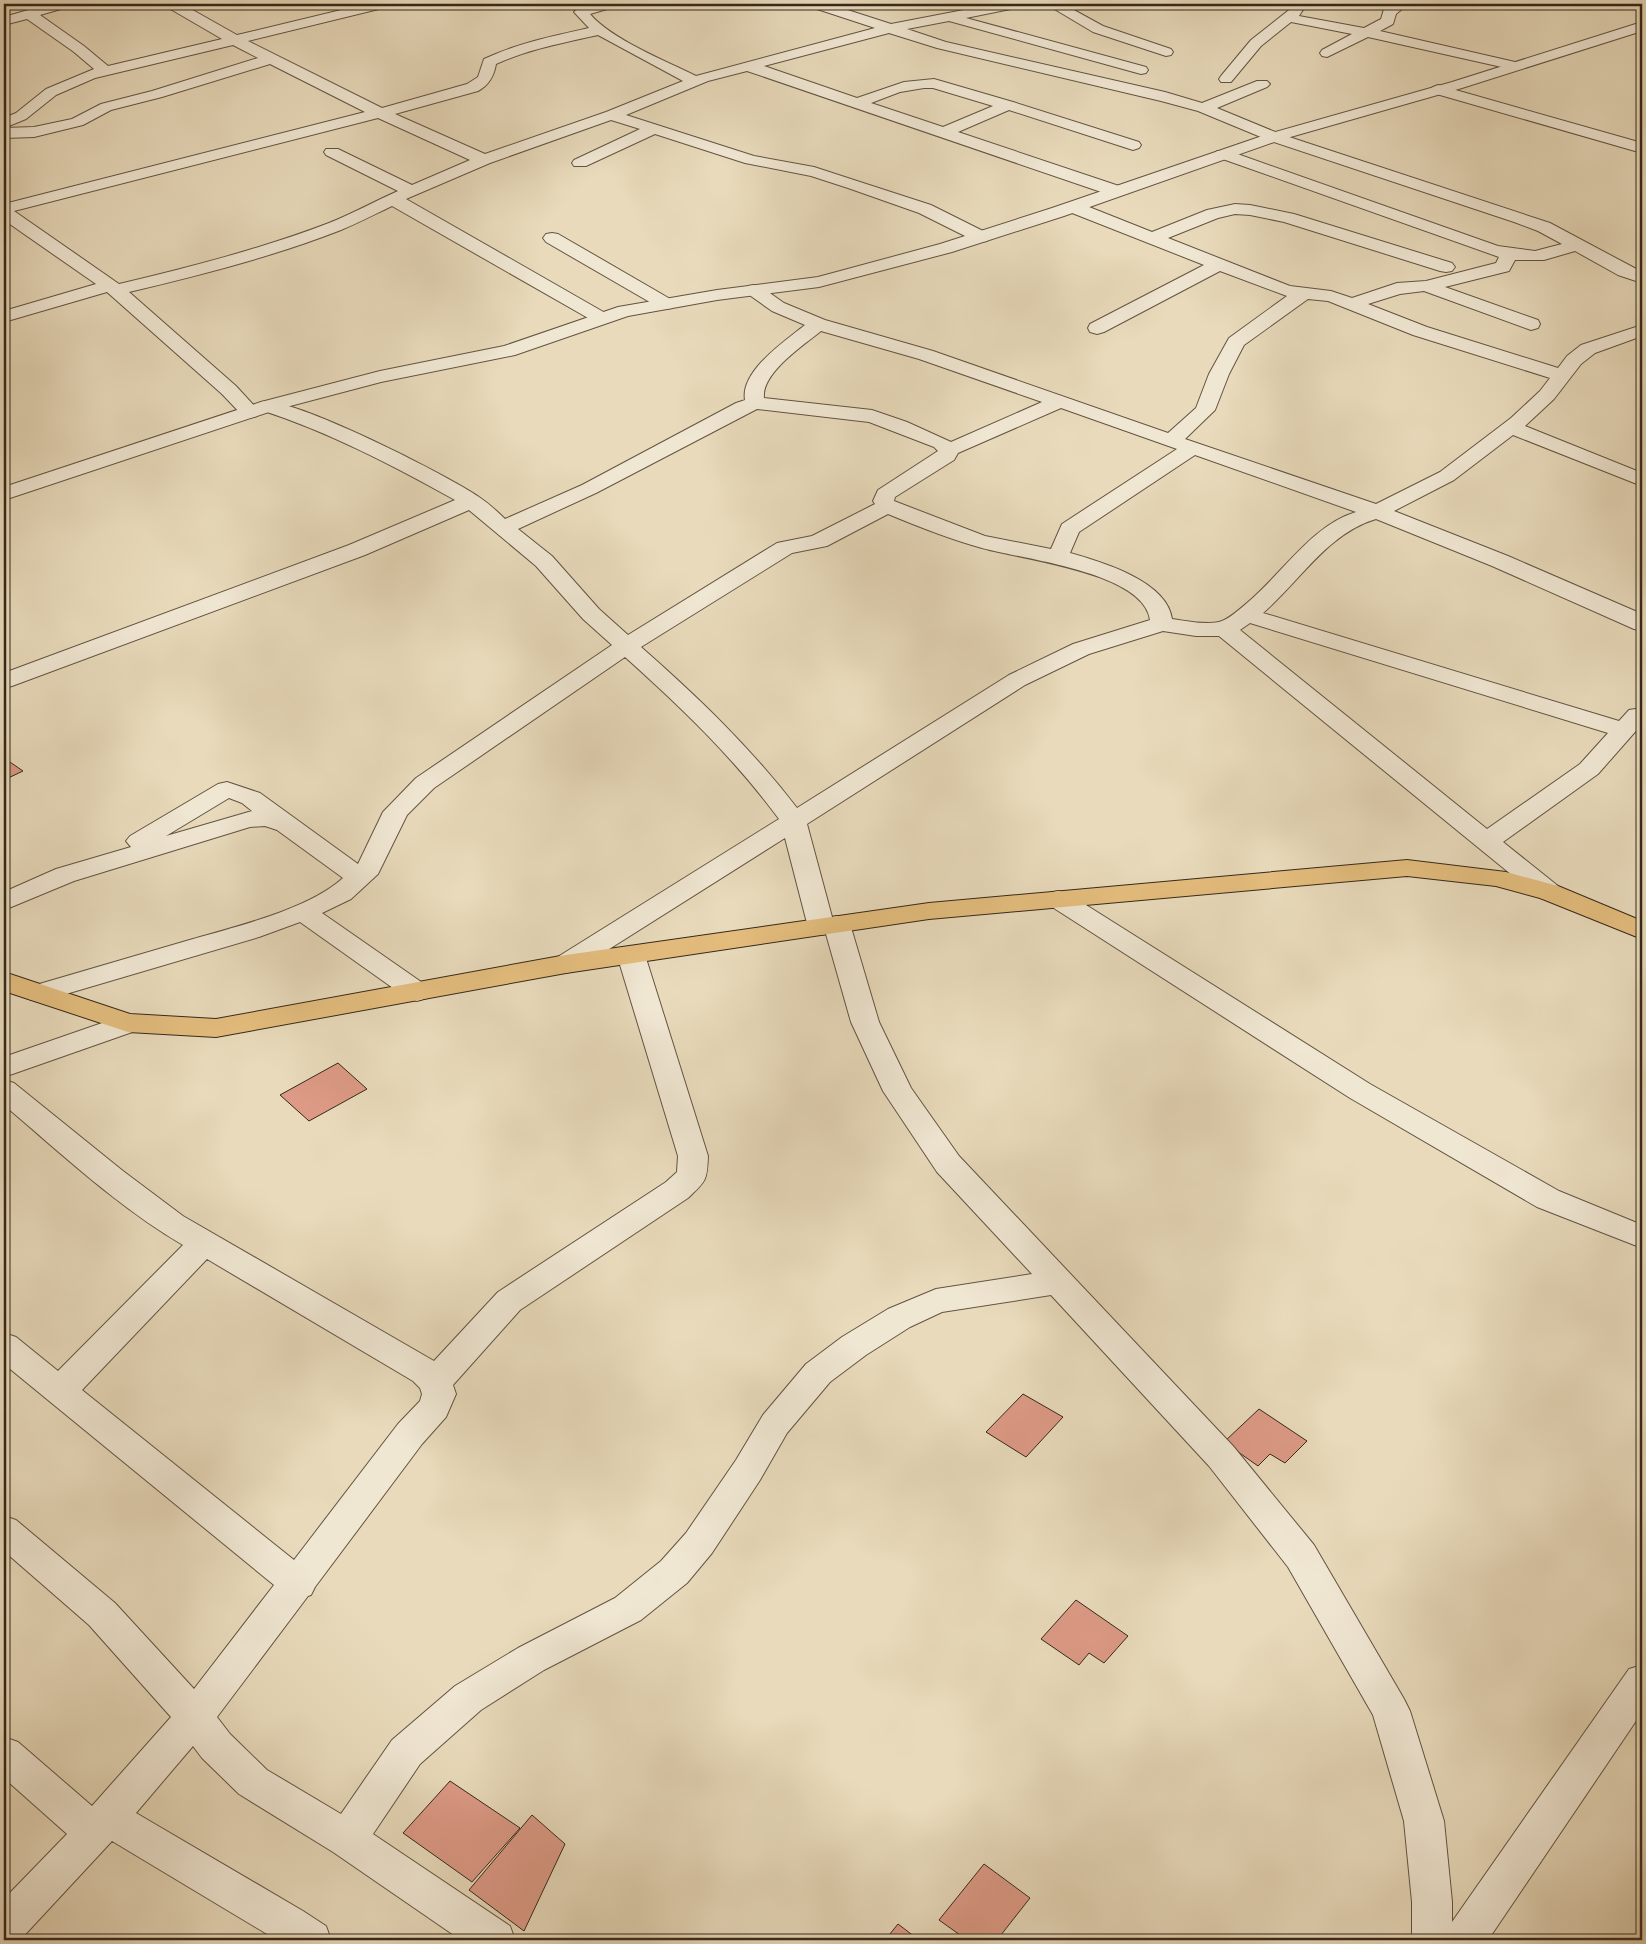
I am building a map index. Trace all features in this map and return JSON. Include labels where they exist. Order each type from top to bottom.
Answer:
[{"type":"main road","points":[[4,981],[128,1023],[216,1028],[566,964],[929,911],[1407,868],[1497,878],[1549,892],[1642,931]]},
{"type":"street","points":[[4,22],[63,4]]},
{"type":"street","points":[[172,4],[232,40],[377,112],[484,160]]},
{"type":"street","points":[[4,123],[21,116],[50,92],[90,75],[382,4]]},
{"type":"street","points":[[609,4],[581,12],[584,18],[601,30],[695,81]]},
{"type":"street","points":[[816,4],[942,45],[1165,97],[1203,108],[1274,137],[1544,227],[1624,271],[1642,278]]},
{"type":"street","points":[[4,318],[113,288],[187,273],[268,250],[336,226],[484,160],[611,115],[695,81],[890,28],[1016,4]]},
{"type":"street","points":[[1053,4],[1098,29],[1166,52]]},
{"type":"street","points":[[1327,53],[1388,21],[1389,12],[1401,4]]},
{"type":"street","points":[[1226,79],[1256,43],[1291,11],[1368,33],[1515,66]]},
{"type":"street","points":[[29,14],[79,49],[105,71]]},
{"type":"street","points":[[950,16],[960,21],[1141,70]]},
{"type":"street","points":[[4,494],[259,409],[380,378],[508,351],[624,311],[754,290],[819,282],[981,237],[1274,137],[1438,90],[1642,26]]},
{"type":"street","points":[[4,211],[474,87],[486,77],[489,62],[506,53],[526,46],[601,30]]},
{"type":"street","points":[[4,133],[34,132],[77,122],[106,107],[157,94],[271,59]]},
{"type":"street","points":[[748,66],[1116,192]]},
{"type":"street","points":[[857,103],[906,85],[934,84],[1008,105],[1133,145]]},
{"type":"street","points":[[1203,108],[1262,84]]},
{"type":"street","points":[[1438,90],[1642,148]]},
{"type":"street","points":[[943,133],[1008,105]]},
{"type":"street","points":[[611,115],[751,160],[814,172],[854,185],[925,209],[981,237]]},
{"type":"street","points":[[580,163],[656,128]]},
{"type":"street","points":[[332,152],[412,191]]},
{"type":"street","points":[[1223,154],[1492,250],[1509,254],[1541,257],[1576,245]]},
{"type":"street","points":[[393,199],[601,318]]},
{"type":"street","points":[[1073,207],[1287,291],[1318,293],[1331,296],[1420,331],[1561,376]]},
{"type":"street","points":[[1154,238],[1213,214],[1235,209],[1250,210],[1288,218],[1446,267]]},
{"type":"street","points":[[4,211],[113,288],[229,390],[259,409],[302,417],[343,434],[408,466],[471,501],[544,561],[591,614],[700,712],[760,776],[793,820],[829,926],[865,1022],[898,1091],[948,1164],[1220,1456],[1301,1556],[1391,1711],[1424,1821],[1432,1902],[1432,1940]]},
{"type":"street","points":[[552,238],[666,304]]},
{"type":"street","points":[[1426,286],[1503,267],[1509,254]]},
{"type":"street","points":[[1097,328],[1219,264]]},
{"type":"street","points":[[1351,304],[1398,288],[1414,285],[1426,286],[1531,324]]},
{"type":"street","points":[[754,290],[778,307],[818,324],[926,355],[1378,512],[1518,568],[1642,624]]},
{"type":"street","points":[[1172,440],[1205,410],[1219,374],[1236,342],[1304,293]]},
{"type":"street","points":[[756,403],[754,392],[760,377],[786,350],[818,324]]},
{"type":"street","points":[[566,964],[1017,680],[1081,649],[1162,624],[1196,629],[1225,629],[1247,615],[1275,591],[1298,564],[1338,527],[1360,517],[1378,512],[1447,476],[1547,396],[1574,360],[1588,349],[1642,330]]},
{"type":"street","points":[[949,450],[1061,401]]},
{"type":"street","points":[[504,527],[589,489],[736,410],[756,403],[872,416],[940,443],[949,450]]},
{"type":"street","points":[[1510,427],[1642,480]]},
{"type":"street","points":[[1058,557],[1070,529],[1194,448]]},
{"type":"street","points":[[949,450],[948,456],[885,494],[882,501],[887,506],[930,524],[993,545],[1058,557],[1138,588],[1151,598],[1159,608],[1162,624]]},
{"type":"street","points":[[4,681],[356,550],[471,501]]},
{"type":"street","points":[[39,993],[249,930],[303,912],[342,893],[369,868],[396,812],[425,783],[626,646],[785,548],[819,541],[887,506]]},
{"type":"street","points":[[1247,615],[1634,722],[1589,769],[1487,841]]},
{"type":"street","points":[[1225,629],[1549,892]]},
{"type":"street","points":[[101,863],[227,789],[252,798],[286,825],[359,877]]},
{"type":"street","points":[[4,902],[65,875],[248,819],[268,818],[286,825]]},
{"type":"street","points":[[1058,899],[1360,1090],[1548,1199],[1642,1237]]},
{"type":"street","points":[[303,912],[417,992]]},
{"type":"street","points":[[435,1382],[509,1301],[677,1190],[692,1176],[693,1156],[631,955]]},
{"type":"street","points":[[4,1067],[128,1023]]},
{"type":"street","points":[[4,1090],[112,1179],[172,1224],[425,1372],[435,1382],[439,1394],[434,1408],[410,1434],[298,1584],[194,1718],[101,1825],[4,1928]]},
{"type":"street","points":[[60,1391],[204,1242]]},
{"type":"street","points":[[347,1838],[406,1752],[468,1698],[531,1659],[628,1609],[674,1572],[699,1543],[748,1470],[775,1424],[818,1373],[854,1346],[899,1318],[936,1301],[1058,1282]]},
{"type":"street","points":[[4,1346],[298,1584]]},
{"type":"street","points":[[4,1530],[102,1614],[175,1693],[216,1746],[253,1782],[347,1838],[495,1940]]},
{"type":"street","points":[[1464,1940],[1642,1681]]},
{"type":"street","points":[[4,1754],[101,1825],[289,1925],[311,1940]]},
{"type":"building","points":[[4,758],[23,771],[4,780]]},
{"type":"building","points":[[338,1063],[367,1089],[309,1121],[280,1095]]},
{"type":"building","points":[[1023,1394],[1063,1417],[1026,1457],[986,1432]]},
{"type":"building","points":[[1259,1409],[1307,1441],[1285,1463],[1270,1454],[1258,1466],[1224,1442]]},
{"type":"building","points":[[1076,1600],[1128,1636],[1104,1663],[1089,1653],[1079,1665],[1041,1639]]},
{"type":"building","points":[[450,1781],[520,1828],[472,1882],[403,1833]]},
{"type":"building","points":[[532,1815],[565,1844],[524,1931],[469,1890]]},
{"type":"building","points":[[984,1864],[1030,1898],[997,1940],[967,1940],[939,1920]]},
{"type":"building","points":[[898,1924],[919,1940],[885,1940]]}]
